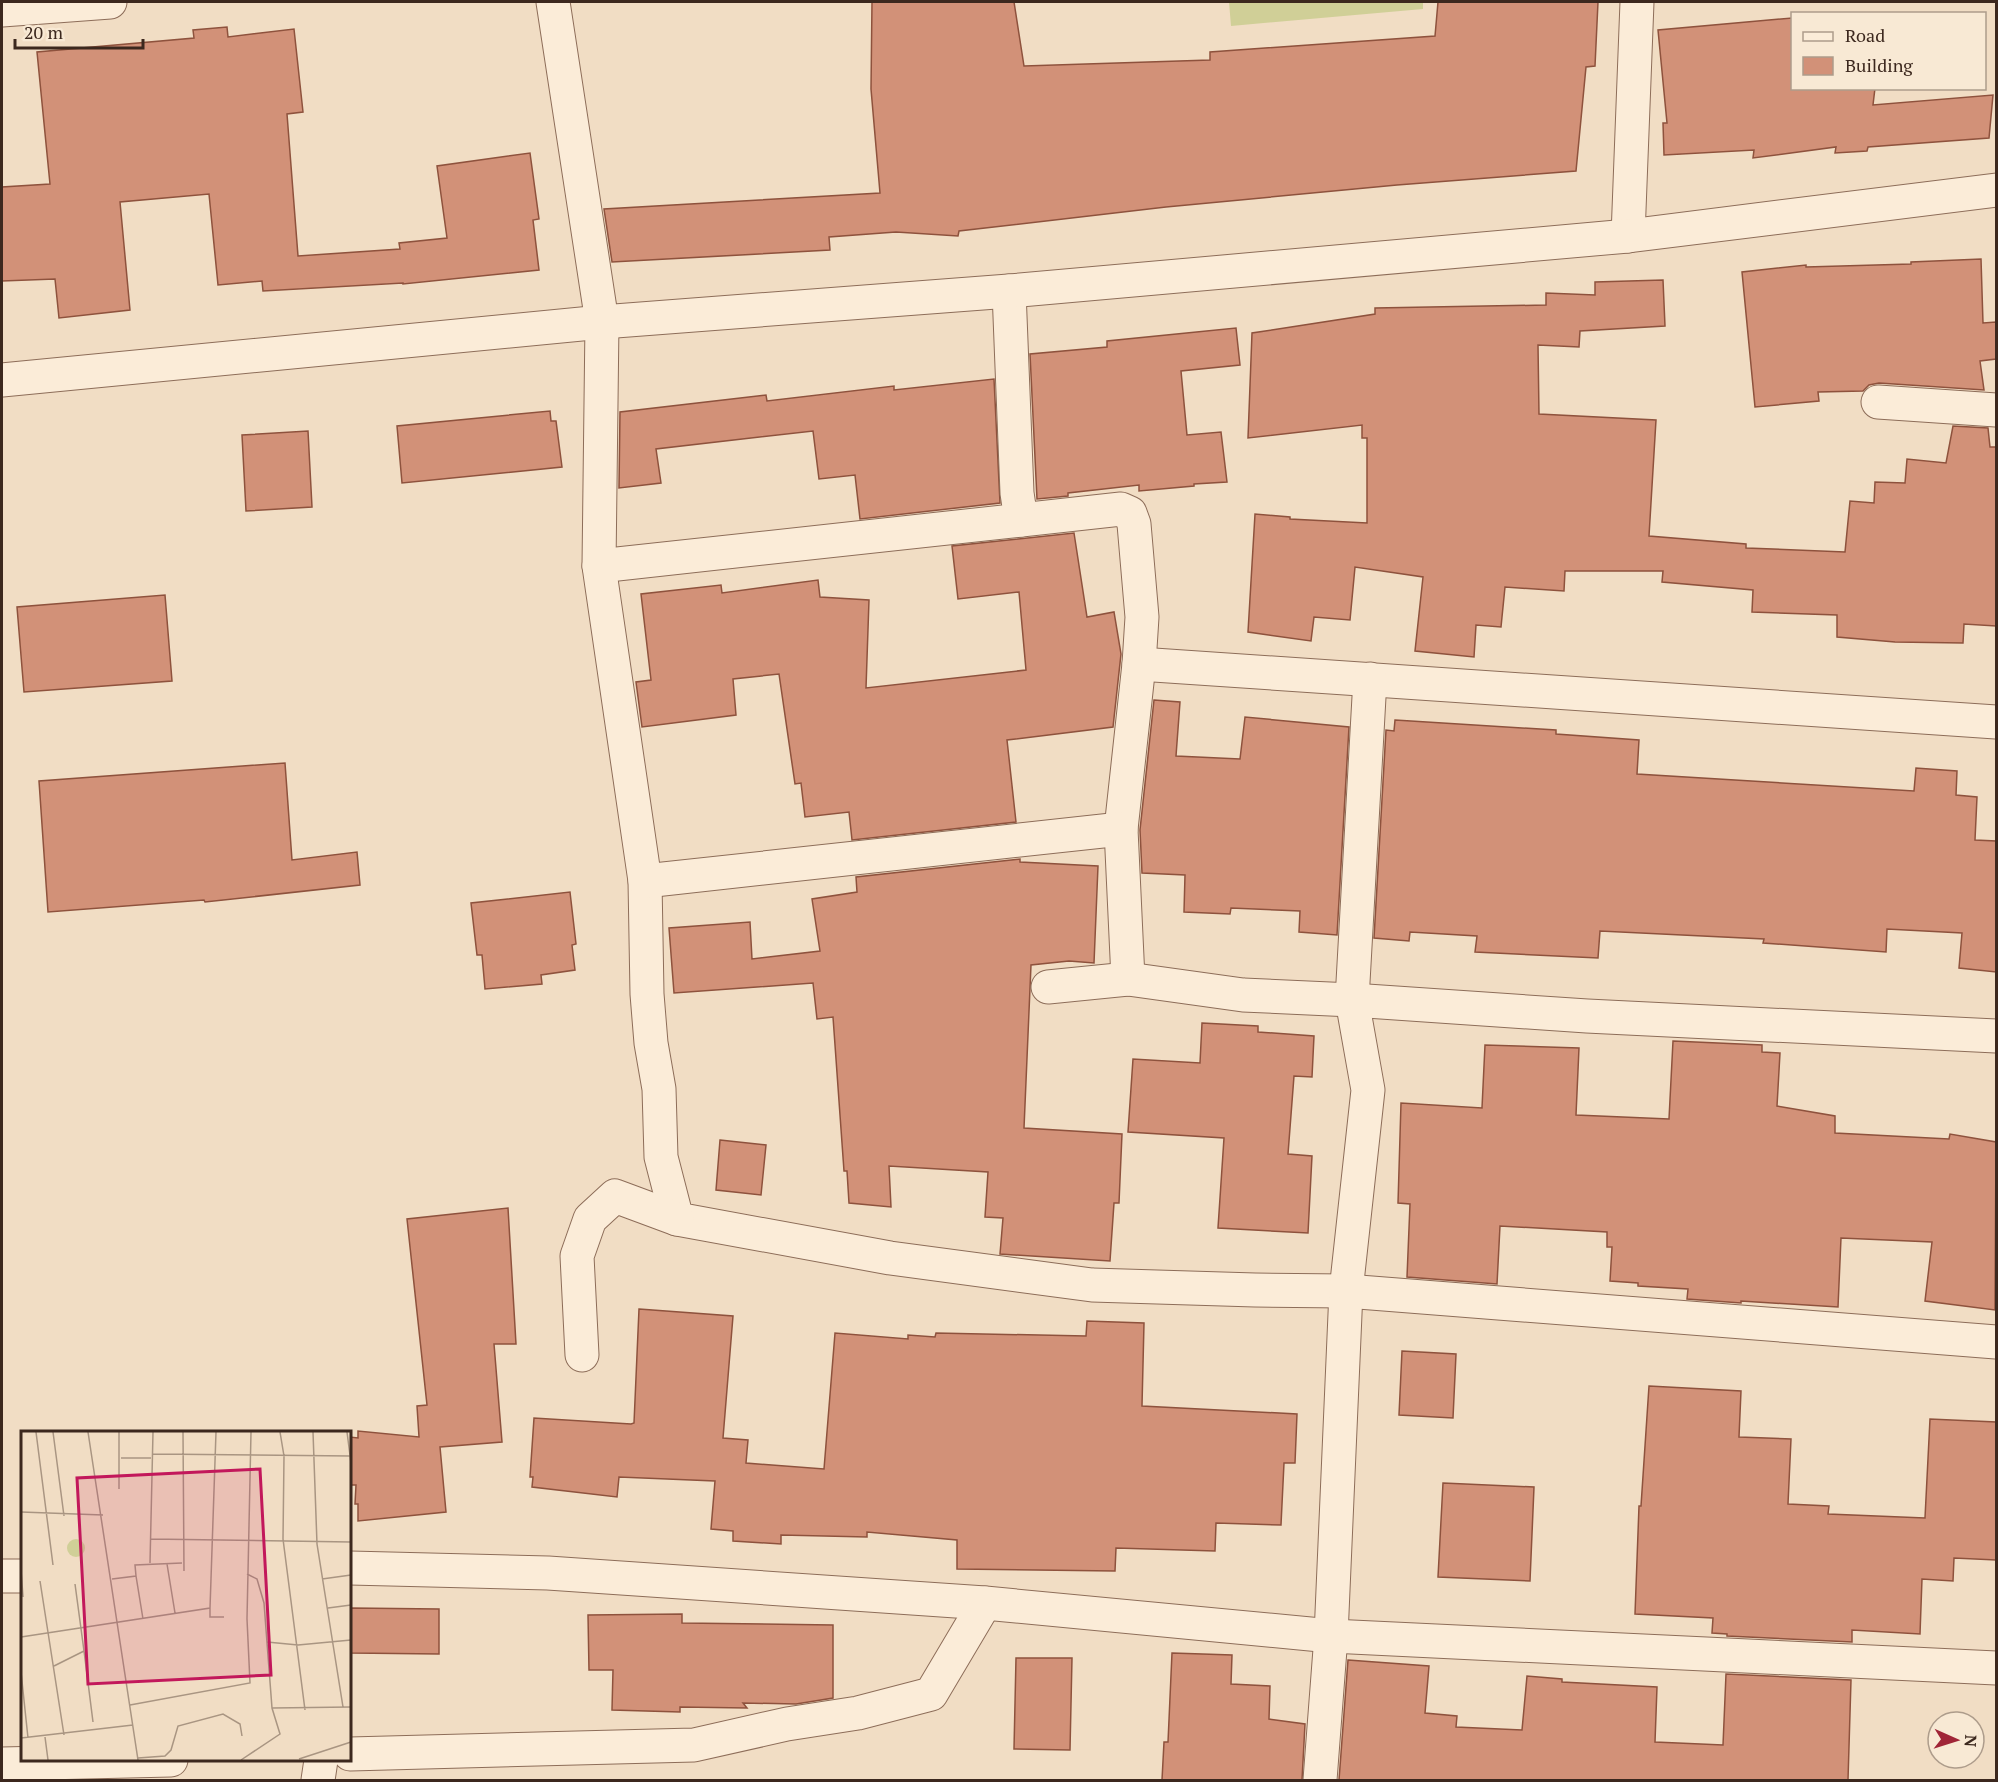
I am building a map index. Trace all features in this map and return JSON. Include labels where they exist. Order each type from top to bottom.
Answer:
[{"type":"street","points":[[2,10],[110,2]]},
{"type":"street","points":[[554,2],[602,322],[599,566],[645,881],[647,994],[651,1043],[659,1089],[661,1156],[677,1219]]},
{"type":"street","points":[[1628,236],[1637,2]]},
{"type":"street","points":[[2,380],[602,322],[1009,291],[1628,236],[1996,190]]},
{"type":"street","points":[[1009,291],[1017,493],[1021,520]]},
{"type":"street","points":[[1878,402],[1996,410]]},
{"type":"street","points":[[599,566],[1121,509],[1130,513],[1134,524],[1142,617],[1121,829],[1128,979]]},
{"type":"street","points":[[1139,664],[1996,722]]},
{"type":"street","points":[[1320,1780],[1331,1636],[1346,1291],[1368,1089],[1352,1000],[1370,678]]},
{"type":"street","points":[[645,881],[1121,829]]},
{"type":"street","points":[[1048,987],[1128,979],[1243,995],[1587,1016],[1996,1036]]},
{"type":"street","points":[[582,1355],[577,1256],[590,1219],[615,1196],[677,1219],[890,1258],[1092,1285],[1346,1291],[1996,1342]]},
{"type":"street","points":[[351,1568],[548,1573],[985,1603],[1331,1636],[1996,1668]]},
{"type":"street","points":[[2,1576],[21,1576]]},
{"type":"street","points":[[351,1754],[694,1745],[787,1724],[858,1713],[932,1694],[985,1603]]},
{"type":"street","points":[[2,1764],[129,1761]]},
{"type":"street","points":[[318,1780],[321,1761]]},
{"type":"shaded area","points":[[1229,2],[1423,2],[1423,9],[1231,26]]},
{"type":"building","points":[[872,2],[1014,2],[1024,66],[1210,60],[1210,52],[1435,36],[1438,2],[1598,2],[1595,66],[1586,67],[1576,171],[1166,207],[959,231],[958,236],[896,232],[829,237],[830,250],[612,262],[604,209],[880,193],[871,89]]},
{"type":"building","points":[[1791,18],[1791,90],[1875,90],[1873,105],[1993,95],[1989,138],[1868,147],[1867,151],[1835,153],[1836,147],[1753,158],[1754,150],[1664,155],[1663,123],[1667,123],[1658,30]]},
{"type":"building","points":[[227,27],[228,37],[294,29],[303,112],[287,114],[298,256],[400,249],[399,243],[447,238],[437,166],[530,153],[539,219],[533,220],[539,270],[403,284],[263,291],[262,281],[218,285],[209,194],[120,202],[130,310],[59,318],[55,279],[2,281],[2,187],[50,184],[37,52],[194,38],[193,30]]},
{"type":"building","points":[[1981,259],[1983,323],[1996,322],[1996,359],[1980,361],[1984,390],[1879,383],[1869,385],[1863,391],[1818,392],[1819,401],[1755,407],[1742,272],[1806,265],[1806,267],[1911,264],[1911,262]]},
{"type":"building","points":[[1663,280],[1665,326],[1580,331],[1579,347],[1538,345],[1539,414],[1656,420],[1649,536],[1746,544],[1746,548],[1845,552],[1850,501],[1874,503],[1875,482],[1905,483],[1907,459],[1946,463],[1953,426],[1988,428],[1990,447],[1996,447],[1996,626],[1964,624],[1963,643],[1895,642],[1837,637],[1837,615],[1752,612],[1753,590],[1662,582],[1663,571],[1565,571],[1564,591],[1505,587],[1501,627],[1476,625],[1474,657],[1415,651],[1423,577],[1355,567],[1350,620],[1314,617],[1311,641],[1248,632],[1255,514],[1290,517],[1290,519],[1367,523],[1367,438],[1362,438],[1362,425],[1248,438],[1252,333],[1375,314],[1375,308],[1546,305],[1546,293],[1595,295],[1595,282]]},
{"type":"building","points":[[1236,328],[1240,365],[1181,371],[1187,435],[1221,432],[1227,482],[1139,491],[1139,485],[1037,499],[1030,354],[1107,347],[1107,341]]},
{"type":"building","points":[[994,379],[1000,503],[860,519],[855,475],[819,479],[813,431],[656,449],[661,483],[619,488],[620,412],[766,395],[767,401],[894,386],[894,390]]},
{"type":"building","points":[[550,411],[551,421],[556,421],[562,467],[402,483],[397,426]]},
{"type":"building","points":[[308,431],[312,507],[246,511],[242,435]]},
{"type":"building","points":[[1074,533],[1087,617],[1114,612],[1121,654],[1113,727],[1007,740],[1016,822],[852,840],[849,812],[805,817],[801,783],[795,784],[779,674],[733,679],[736,715],[642,727],[636,682],[651,680],[641,594],[721,585],[722,593],[818,580],[820,597],[869,600],[866,688],[1026,670],[1019,592],[958,599],[952,546]]},
{"type":"building","points":[[165,595],[172,681],[24,692],[17,607]]},
{"type":"building","points":[[1154,700],[1180,702],[1176,756],[1240,759],[1245,717],[1349,727],[1337,935],[1299,932],[1300,911],[1231,908],[1230,914],[1184,912],[1185,875],[1142,873],[1140,830]]},
{"type":"building","points":[[1395,720],[1556,730],[1556,734],[1639,740],[1637,774],[1914,791],[1916,768],[1957,771],[1956,795],[1977,797],[1975,840],[1996,841],[1996,972],[1959,968],[1962,933],[1887,929],[1886,952],[1763,943],[1764,939],[1600,931],[1598,958],[1475,952],[1477,936],[1410,932],[1409,941],[1374,938],[1386,730],[1394,731]]},
{"type":"building","points":[[285,763],[292,860],[357,852],[360,885],[205,902],[204,900],[48,912],[39,781]]},
{"type":"building","points":[[1020,859],[1020,862],[1098,866],[1094,963],[1069,961],[1031,965],[1024,1128],[1122,1134],[1119,1203],[1114,1203],[1110,1261],[1000,1254],[1003,1218],[985,1217],[988,1172],[889,1166],[891,1207],[849,1203],[847,1171],[844,1171],[833,1017],[817,1019],[813,983],[674,993],[669,928],[750,922],[752,959],[820,951],[812,899],[857,892],[856,877]]},
{"type":"building","points":[[570,892],[576,944],[572,945],[575,970],[541,975],[542,984],[485,989],[482,955],[477,955],[471,903]]},
{"type":"building","points":[[1202,1023],[1258,1026],[1258,1032],[1314,1036],[1312,1077],[1294,1076],[1288,1154],[1312,1156],[1308,1233],[1218,1228],[1224,1138],[1128,1132],[1133,1059],[1200,1063]]},
{"type":"building","points":[[1673,1041],[1762,1045],[1762,1052],[1780,1053],[1777,1106],[1835,1116],[1835,1133],[1949,1139],[1950,1134],[1996,1142],[1995,1310],[1925,1301],[1932,1242],[1841,1238],[1838,1307],[1687,1299],[1688,1289],[1638,1286],[1638,1283],[1610,1281],[1612,1247],[1607,1247],[1607,1232],[1500,1226],[1497,1284],[1407,1277],[1410,1204],[1398,1203],[1401,1103],[1482,1108],[1485,1045],[1579,1048],[1576,1115],[1669,1119]]},
{"type":"building","points":[[720,1140],[766,1145],[761,1195],[716,1190]]},
{"type":"building","points":[[508,1208],[516,1344],[494,1344],[502,1442],[440,1447],[446,1512],[358,1521],[358,1504],[355,1504],[356,1485],[351,1485],[351,1437],[358,1438],[358,1431],[419,1437],[417,1406],[427,1405],[407,1219]]},
{"type":"building","points":[[639,1309],[733,1316],[723,1438],[748,1440],[746,1463],[824,1469],[835,1333],[908,1339],[908,1335],[935,1337],[936,1333],[1086,1336],[1087,1321],[1144,1323],[1142,1406],[1297,1414],[1295,1463],[1284,1463],[1281,1525],[1216,1523],[1215,1551],[1116,1548],[1115,1571],[957,1569],[957,1540],[867,1532],[867,1537],[781,1535],[781,1544],[733,1541],[733,1531],[711,1529],[715,1481],[619,1477],[617,1497],[532,1487],[533,1477],[530,1477],[534,1418],[634,1423]]},
{"type":"building","points":[[1402,1351],[1456,1354],[1453,1418],[1399,1415]]},
{"type":"building","points":[[1649,1386],[1741,1391],[1739,1437],[1791,1439],[1788,1504],[1829,1506],[1828,1514],[1925,1518],[1930,1419],[1996,1422],[1996,1560],[1954,1558],[1953,1581],[1922,1579],[1920,1634],[1852,1630],[1852,1642],[1727,1636],[1727,1634],[1712,1633],[1713,1618],[1635,1614],[1639,1506],[1641,1506]]},
{"type":"building","points":[[1443,1483],[1534,1487],[1530,1581],[1438,1577]]},
{"type":"building","points":[[351,1608],[439,1609],[439,1654],[351,1653]]},
{"type":"building","points":[[682,1614],[682,1623],[833,1625],[833,1698],[796,1704],[743,1703],[747,1708],[680,1707],[680,1712],[612,1710],[613,1670],[589,1670],[588,1615]]},
{"type":"building","points":[[1172,1653],[1232,1655],[1231,1684],[1270,1686],[1269,1719],[1305,1724],[1302,1780],[1162,1780],[1164,1742],[1168,1742]]},
{"type":"building","points":[[1016,1658],[1072,1658],[1070,1750],[1014,1749]]},
{"type":"building","points":[[1348,1660],[1429,1666],[1425,1713],[1457,1716],[1456,1727],[1522,1730],[1527,1676],[1562,1679],[1562,1682],[1657,1687],[1655,1742],[1723,1745],[1726,1674],[1851,1680],[1848,1780],[1339,1780]]}]
